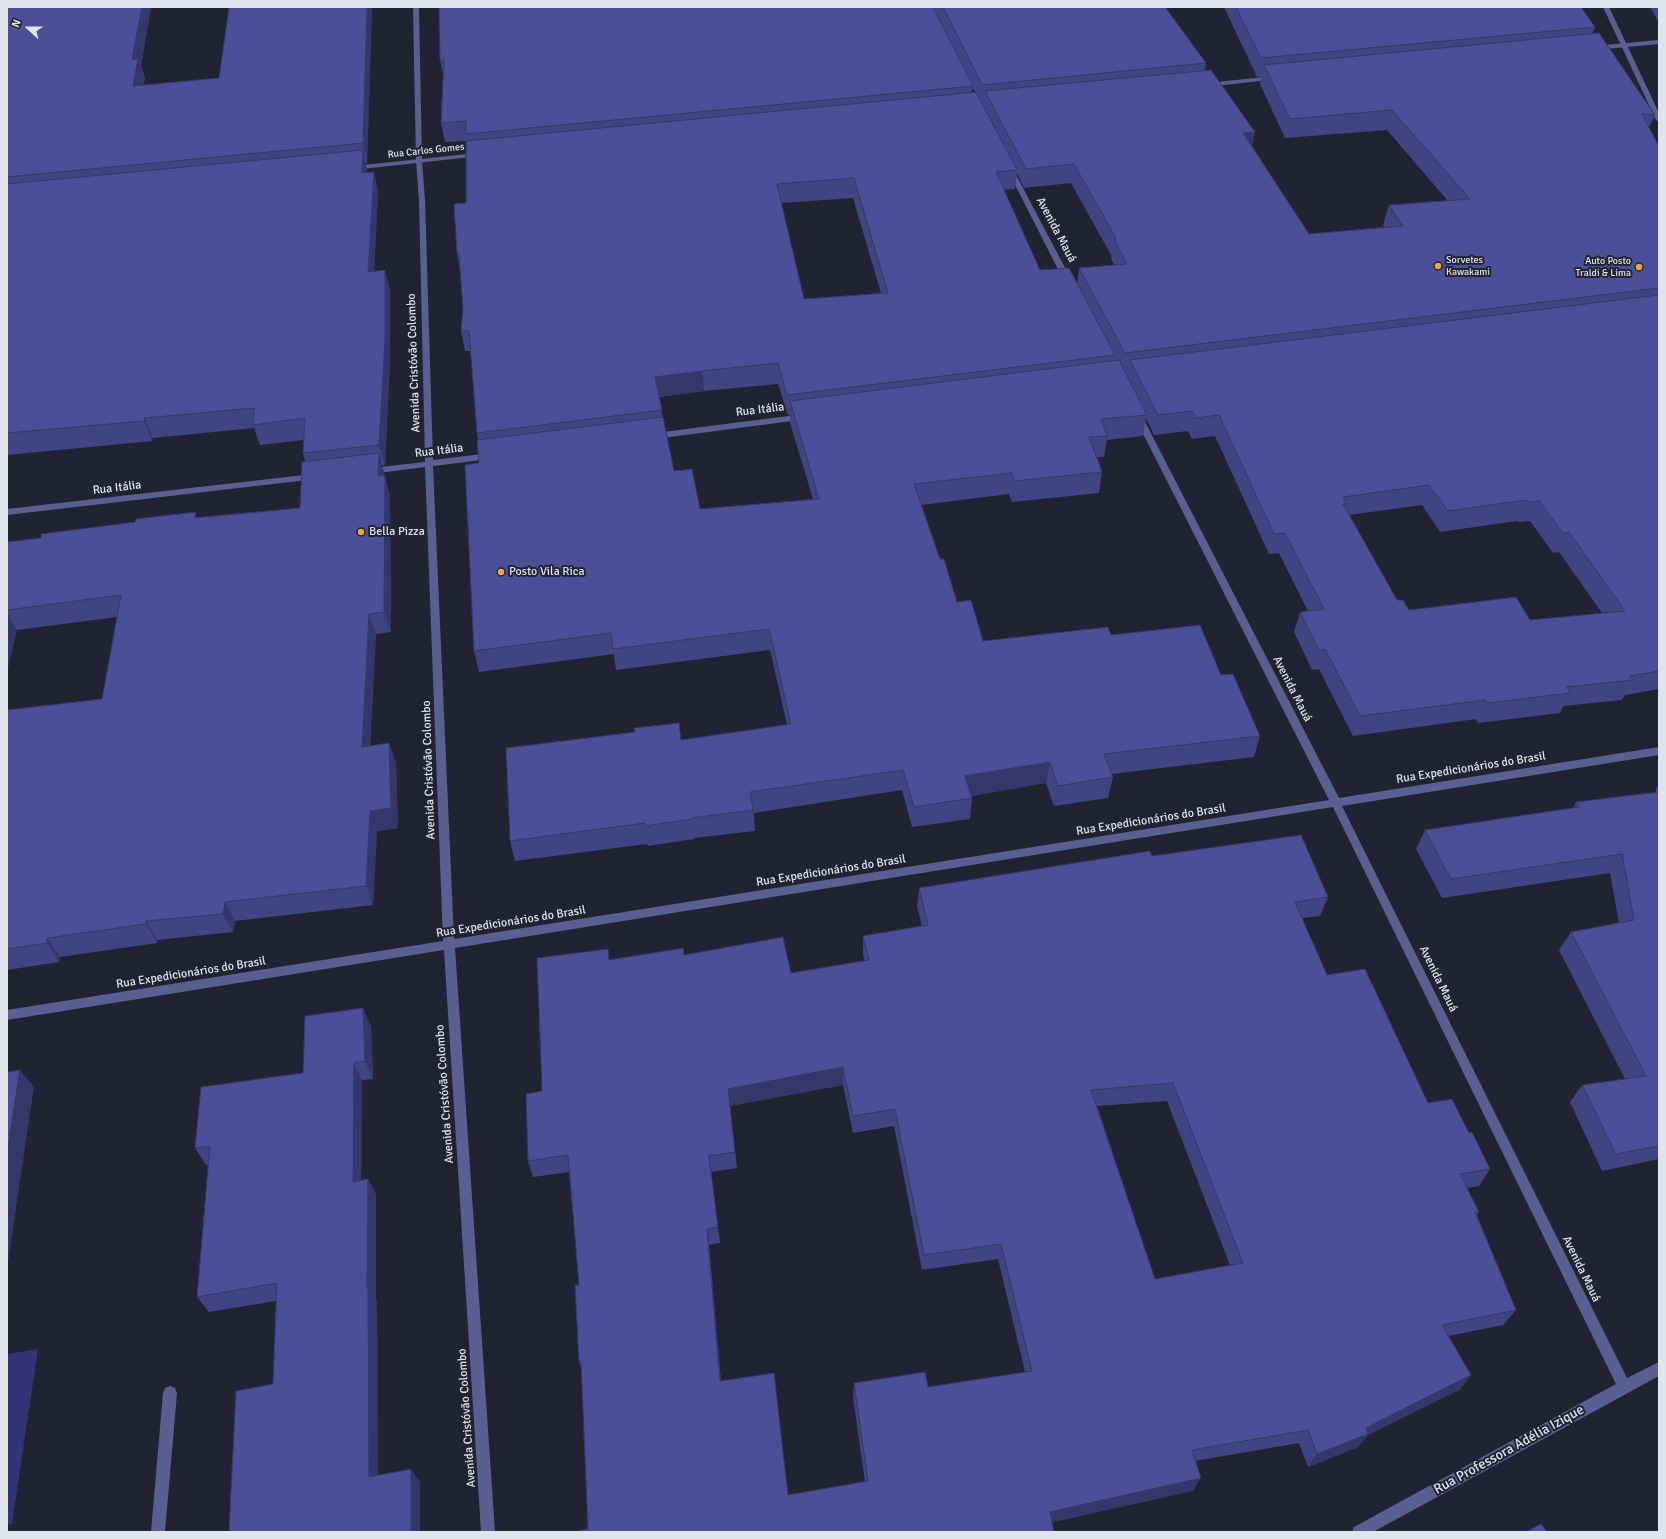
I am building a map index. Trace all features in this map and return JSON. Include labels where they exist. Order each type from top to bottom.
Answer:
[{"type":"street","name":"Avenida Cristóvão Colombo","points":[[416,7],[419,161],[422,200],[430,464],[449,945],[488,1532]]},
{"type":"street","points":[[1606,7],[1659,120]]},
{"type":"street","points":[[1585,49],[1659,42]]},
{"type":"street","points":[[1198,86],[1285,77]]},
{"type":"street","name":"Rua Carlos Gomes","points":[[347,168],[489,154]]},
{"type":"street","name":"Avenida Mauá","points":[[1006,162],[1072,287]]},
{"type":"street","name":"Avenida Mauá","points":[[1133,406],[1336,803],[1624,1387]]},
{"type":"street","name":"Rua Itália","points":[[643,437],[810,416]]},
{"type":"street","name":"Rua Itália","points":[[359,472],[501,455]]},
{"type":"street","name":"Rua Itália","points":[[7,512],[320,476]]},
{"type":"street","name":"Rua Expedicionários do Brasil","points":[[7,1015],[1659,751]]},
{"type":"street","name":"Rua Professora Adélia Izique","points":[[1359,1532],[1659,1369]]},
{"type":"street","points":[[158,1532],[170,1393]]},
{"type":"shaded area","points":[[38,1349],[12,1524],[7,1525],[7,1354]]},
{"type":"building","points":[[7,7],[142,7],[132,59],[138,59],[133,86],[219,78],[229,7],[367,7],[363,143],[7,177]]},
{"type":"building","points":[[439,7],[933,7],[973,86],[466,134],[466,121],[441,123],[444,60],[440,60]]},
{"type":"building","points":[[943,7],[1165,7],[1206,63],[982,85]]},
{"type":"building","points":[[1236,7],[1581,7],[1595,27],[1261,58]]},
{"type":"building","points":[[1599,33],[1655,115],[1642,114],[1659,147],[1659,288],[1125,353],[1079,268],[1127,264],[1114,238],[1116,238],[1074,164],[1026,169],[985,91],[1211,70],[1255,132],[1243,133],[1309,234],[1403,226],[1389,205],[1470,199],[1392,110],[1290,119],[1264,65]]},
{"type":"building","points":[[976,92],[1017,170],[996,172],[1040,270],[1069,268],[1115,355],[787,395],[778,363],[702,371],[655,377],[662,410],[477,433],[469,331],[461,331],[463,309],[454,204],[466,203],[466,141]],"holes":[[[854,178],[888,293],[804,299],[777,184]]]},
{"type":"building","points":[[363,150],[362,173],[374,172],[368,272],[385,270],[385,339],[379,445],[303,453],[305,418],[253,425],[254,408],[145,418],[144,421],[7,433],[7,184]]},
{"type":"building","points":[[1659,295],[1659,671],[1630,676],[1633,680],[1567,687],[1570,693],[1488,703],[1485,700],[1360,716],[1325,649],[1319,650],[1300,612],[1324,609],[1285,533],[1274,534],[1219,415],[1196,418],[1192,411],[1158,415],[1130,360]],"holes":[[[1429,485],[1448,511],[1526,500],[1527,502],[1539,501],[1563,533],[1569,532],[1625,611],[1530,620],[1516,597],[1409,610],[1403,600],[1397,600],[1343,504],[1347,504],[1343,497]]]},
{"type":"building","points":[[1119,360],[1147,415],[1101,419],[1107,436],[1089,437],[1102,472],[1014,481],[1012,473],[914,484],[940,559],[944,559],[957,602],[971,600],[983,641],[1108,627],[1111,635],[1200,625],[1221,675],[1233,674],[1260,736],[1104,754],[1113,777],[1058,786],[1050,762],[965,776],[972,798],[914,807],[903,770],[750,792],[753,810],[645,826],[645,823],[510,841],[506,748],[635,732],[634,728],[679,723],[681,740],[791,724],[769,629],[613,649],[611,633],[474,651],[465,465],[479,463],[477,440],[663,417],[674,471],[692,469],[700,509],[819,499],[790,401]]},
{"type":"building","points":[[379,453],[378,476],[385,475],[384,612],[369,614],[362,747],[389,743],[391,808],[370,811],[366,886],[225,902],[223,914],[146,921],[146,924],[47,938],[47,943],[7,949],[7,710],[102,699],[121,595],[7,610],[7,542],[41,538],[41,534],[135,522],[136,519],[196,512],[195,518],[300,508],[302,462]]},
{"type":"building","points":[[1659,792],[1659,1146],[1616,1154],[1582,1085],[1646,1076],[1571,932],[1634,920],[1622,854],[1451,879],[1425,830],[1579,807],[1576,802]]},
{"type":"building","points":[[1301,835],[1328,897],[1295,902],[1327,975],[1365,969],[1428,1103],[1452,1099],[1469,1133],[1472,1132],[1490,1169],[1460,1174],[1479,1212],[1475,1212],[1516,1310],[1442,1325],[1471,1375],[1366,1428],[1368,1434],[1317,1454],[1308,1430],[1192,1450],[1201,1478],[1050,1512],[1054,1532],[573,1532],[588,1529],[581,1362],[579,1362],[575,1285],[579,1285],[568,1155],[528,1161],[526,1094],[542,1091],[537,958],[608,949],[609,960],[683,948],[684,955],[783,937],[791,973],[869,960],[863,936],[928,925],[919,888],[1150,851],[1152,856]],"holes":[[[843,1067],[853,1116],[895,1109],[924,1255],[1001,1244],[1032,1371],[928,1387],[925,1372],[854,1383],[868,1481],[788,1495],[774,1373],[720,1381],[707,1229],[718,1227],[709,1156],[735,1152],[728,1089]],[[1173,1083],[1243,1263],[1155,1279],[1091,1090]]]},
{"type":"building","points":[[363,1008],[365,1061],[354,1063],[353,1182],[368,1179],[367,1288],[369,1477],[411,1469],[411,1532],[229,1532],[236,1391],[273,1384],[277,1283],[197,1297],[210,1146],[195,1148],[201,1087],[303,1073],[305,1016]]},
{"type":"building","points":[[20,1070],[7,1154],[7,1072]]},
{"type":"building","points":[[1541,1524],[1547,1532],[1526,1532]]},
{"type":"place","name":"Sorvetes Kawakami","points":[[1438,266]]},
{"type":"place","name":"Auto Posto Traldi & Lima","points":[[1639,267]]},
{"type":"place","name":"Bella Pizza","points":[[361,532]]},
{"type":"place","name":"Posto Vila Rica","points":[[501,572]]}]
